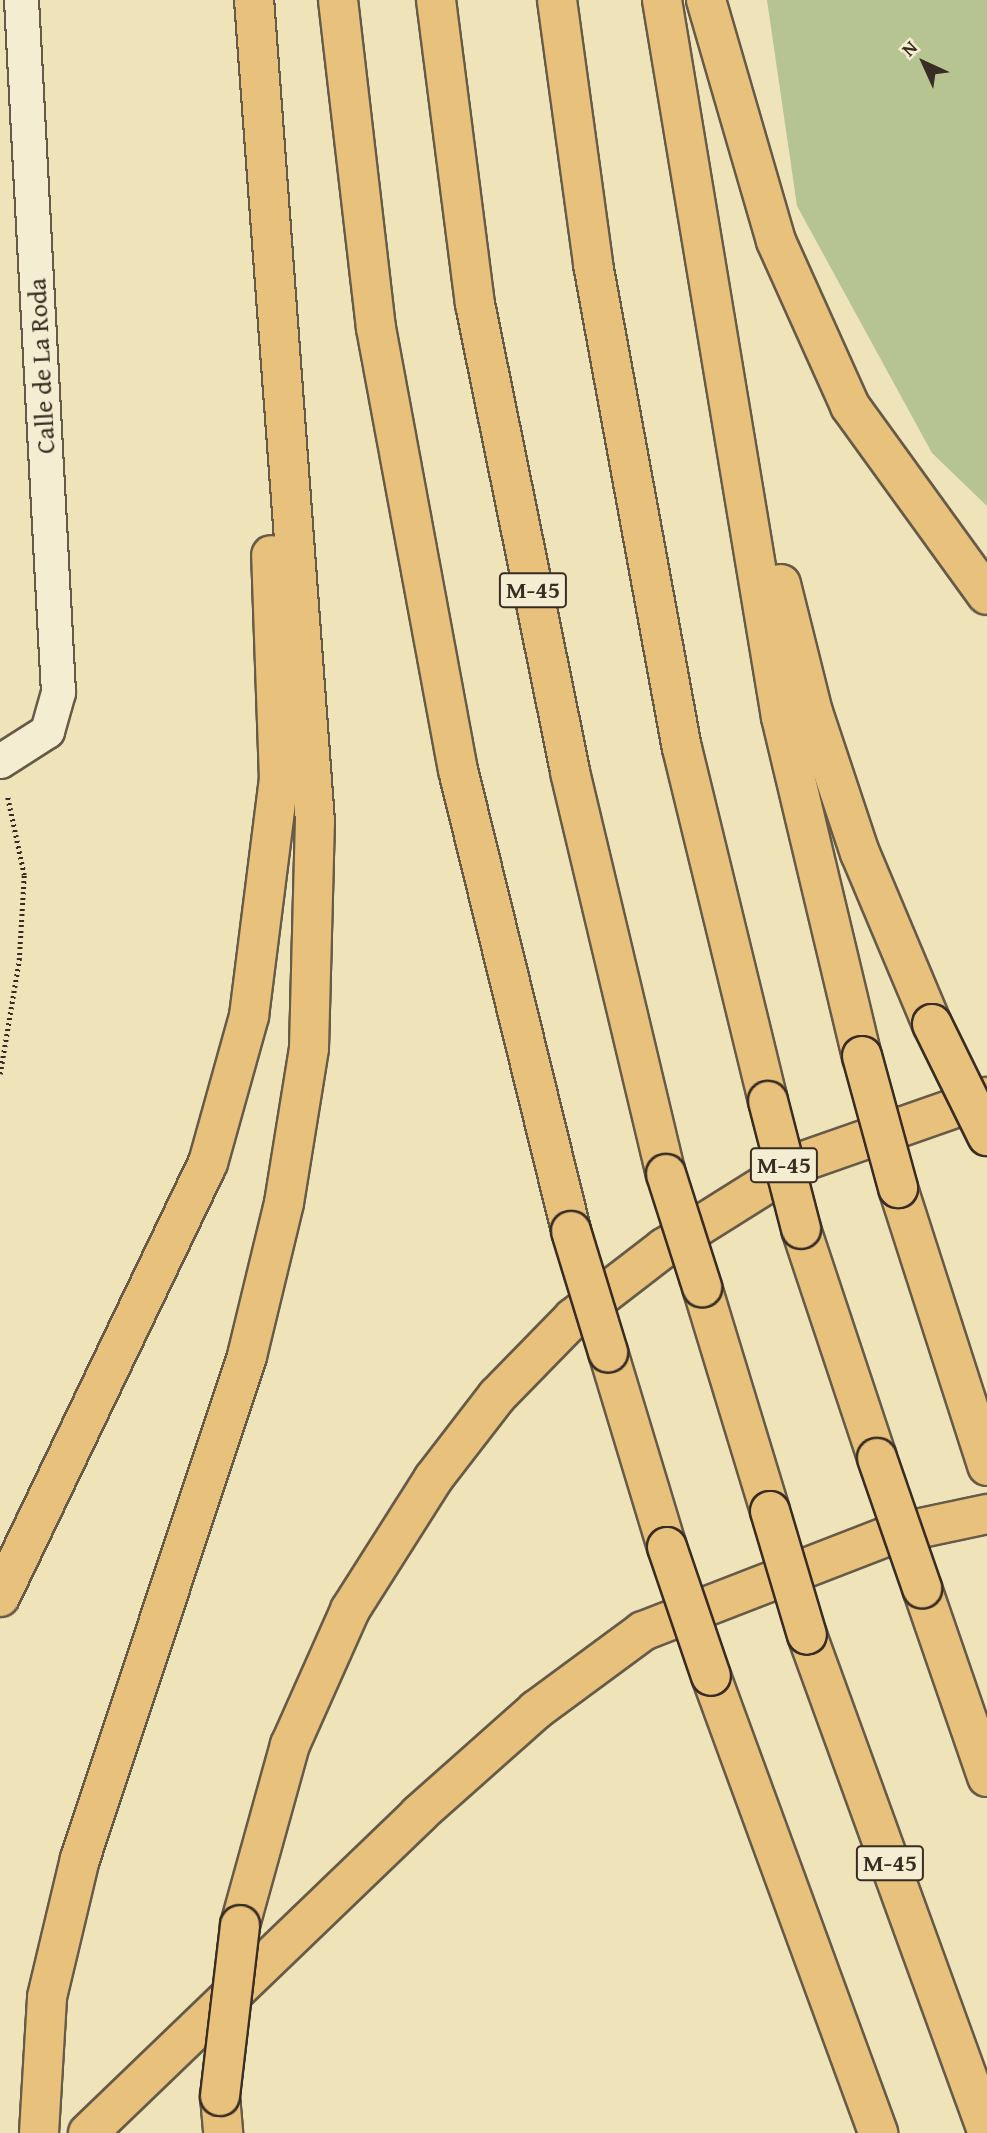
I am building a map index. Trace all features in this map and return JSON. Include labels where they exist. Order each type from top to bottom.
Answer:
[{"type":"highway","points":[[39,2115],[47,1997],[80,1859],[247,1356],[284,1203],[309,1048],[315,821],[254,0]]},
{"type":"highway","points":[[338,0],[376,328],[453,743],[571,1231],[667,1547],[711,1676],[876,2126]]},
{"type":"highway","name":"M-45","points":[[436,0],[475,304],[570,772],[666,1174],[807,1634],[987,2131]]},
{"type":"highway","name":"M-45","points":[[557,0],[593,264],[679,734],[801,1229],[987,1777]]},
{"type":"highway","points":[[662,0],[700,259],[781,717],[862,1056],[898,1188],[982,1453]]},
{"type":"highway","points":[[706,0],[776,241],[850,406],[987,595]]},
{"type":"highway","points":[[0,1597],[208,1163],[249,1016],[279,780],[279,668],[258,378],[267,179]]},
{"type":"highway","points":[[700,259],[813,712],[860,853],[932,1024],[987,1136]]},
{"type":"highway","points":[[223,2133],[220,2096],[240,1925],[290,1745],[350,1611],[433,1479],[497,1396],[573,1318],[664,1248],[801,1162],[987,1097]]},
{"type":"highway","points":[[88,2133],[419,1814],[536,1710],[643,1631],[892,1534],[987,1514]]},
{"type":"street","name":"Calle de La Roda","points":[[0,761],[47,731],[56,711],[57,673],[21,0]]},
{"type":"path","points":[[0,761],[24,875],[19,960],[0,1074]]},
{"type":"green space","points":[[767,0],[987,0],[987,506],[932,453],[797,206]]}]
